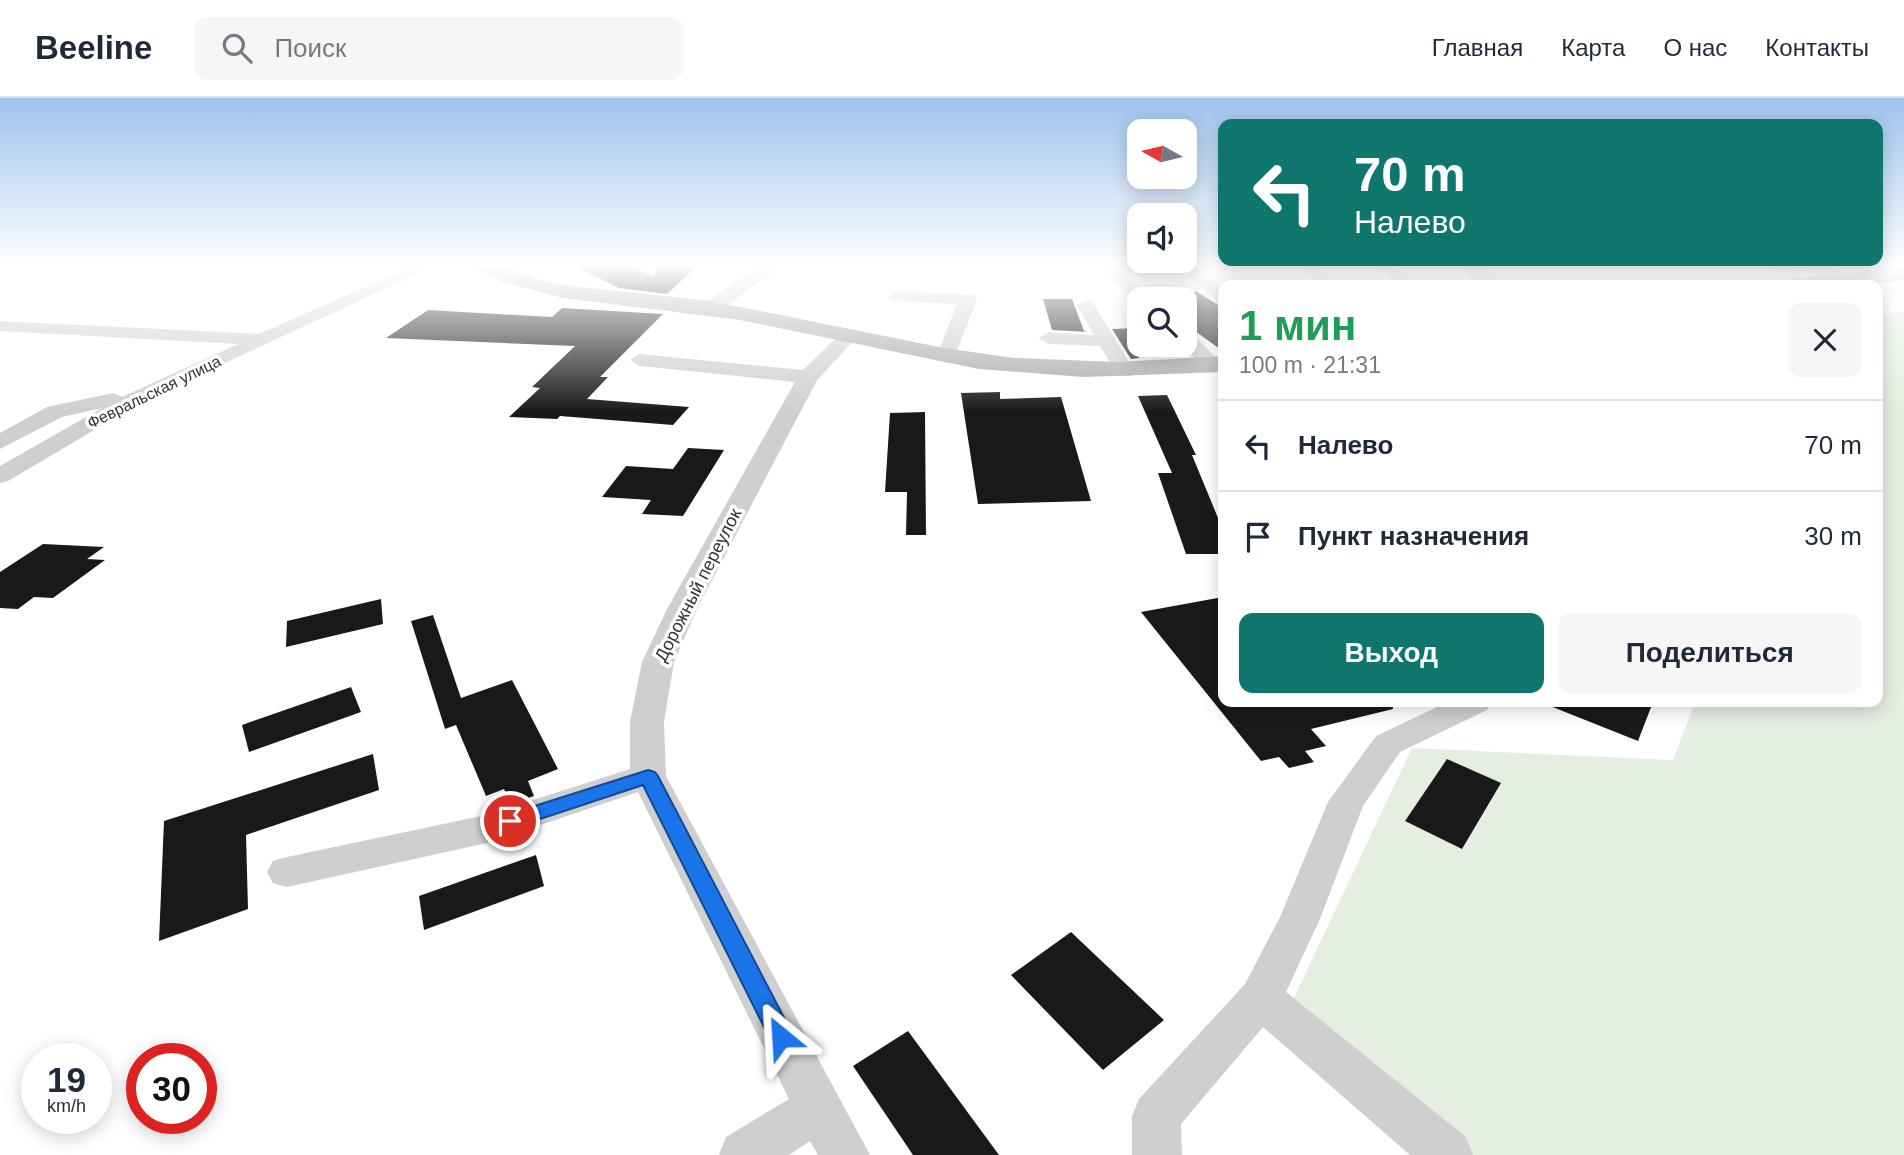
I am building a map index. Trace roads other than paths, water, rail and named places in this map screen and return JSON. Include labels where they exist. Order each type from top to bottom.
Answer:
[{"type":"main road","points":[[749,314],[946,356],[1036,369],[1125,372],[1216,364]]},
{"type":"street","name":"Февральская улица","points":[[0,476],[138,396],[318,314]]},
{"type":"street","points":[[946,356],[962,314]]},
{"type":"street","points":[[1092,314],[1125,372]]},
{"type":"street","points":[[0,326],[261,340]]},
{"type":"street","name":"Дорожный переулок","points":[[845,1155],[818,1108],[648,776],[647,722],[657,662],[682,610],[808,377],[849,336]]},
{"type":"street","points":[[1048,338],[1108,341]]},
{"type":"street","points":[[1197,350],[1216,364]]},
{"type":"street","points":[[640,360],[808,377]]},
{"type":"street","points":[[0,442],[55,412],[105,400],[138,396]]},
{"type":"street","points":[[1157,1155],[1156,1116],[1261,998],[1300,919],[1346,802],[1388,744],[1465,707]]},
{"type":"street","points":[[287,872],[487,829],[648,776]]},
{"type":"street","points":[[1261,998],[1448,1155]]},
{"type":"street","points":[[744,1155],[818,1108]]}]
